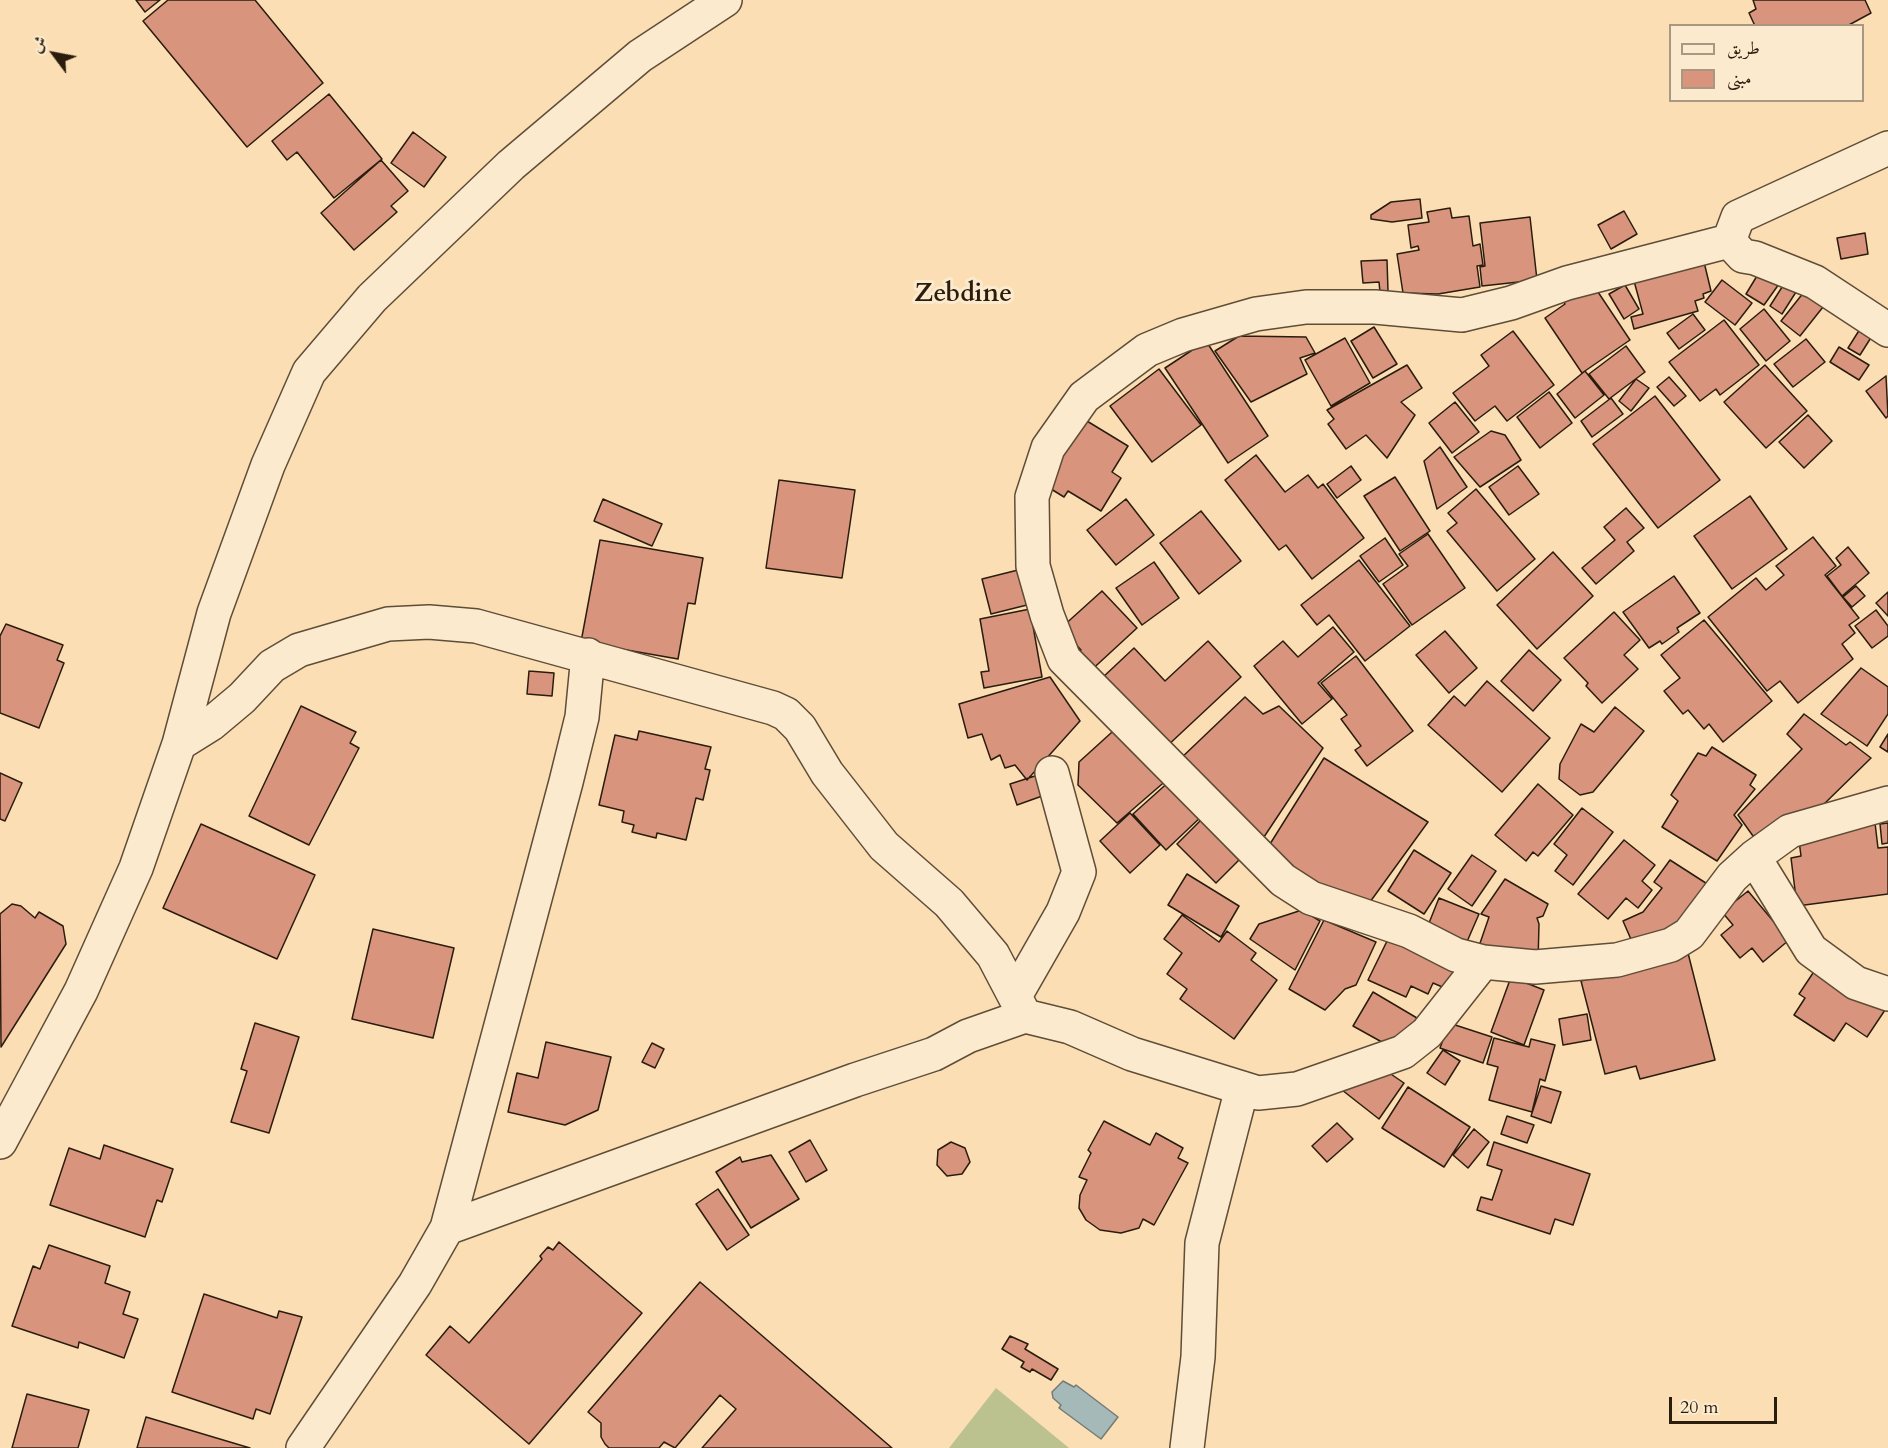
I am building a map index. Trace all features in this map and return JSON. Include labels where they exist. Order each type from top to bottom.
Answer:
[{"type":"street","points":[[0,1142],[90,970],[136,868],[179,744],[214,613],[268,465],[309,372],[372,298],[511,165],[640,56],[725,0]]},
{"type":"street","points":[[1729,241],[1738,217],[1888,148]]},
{"type":"street","points":[[1729,241],[1743,256],[1755,258],[1815,282],[1888,330]]},
{"type":"street","points":[[1729,241],[1567,283],[1511,303],[1462,315],[1375,307],[1306,307],[1256,314],[1183,335],[1147,350],[1084,397],[1048,448],[1032,497],[1033,566],[1047,615],[1064,659],[1283,880],[1311,898],[1409,931],[1456,955],[1483,962],[1535,967],[1617,960],[1671,945],[1689,934],[1732,878],[1754,857],[1790,831],[1888,803]]},
{"type":"street","points":[[179,744],[211,724],[242,698],[272,666],[298,650],[336,637],[388,624],[429,622],[476,626],[773,708],[791,718],[800,728],[827,773],[884,846],[949,903],[993,955],[1020,1006],[1131,1054],[1258,1093],[1297,1089],[1402,1052],[1427,1033],[1483,962]]},
{"type":"street","points":[[303,1448],[415,1284],[447,1228],[566,783],[582,717],[588,656]]},
{"type":"street","points":[[447,1228],[855,1080],[934,1054],[1020,1006],[1079,872],[1052,773]]},
{"type":"street","points":[[1754,857],[1811,950],[1856,983],[1888,994]]},
{"type":"street","points":[[1187,1448],[1198,1357],[1202,1243],[1242,1088]]},
{"type":"green space","points":[[996,1388],[1069,1448],[949,1448]]},
{"type":"shaded area","points":[[1063,1381],[1074,1387],[1076,1385],[1118,1417],[1101,1439],[1059,1408],[1061,1405],[1053,1398],[1052,1392]]},
{"type":"building","points":[[136,0],[160,0],[145,12]]},
{"type":"building","points":[[168,0],[255,0],[323,83],[247,147],[143,21]]},
{"type":"building","points":[[1753,0],[1865,0],[1871,13],[1851,24],[1754,24],[1749,13],[1756,9]]},
{"type":"building","points":[[329,94],[382,159],[334,198],[297,152],[287,160],[272,141]]},
{"type":"building","points":[[413,132],[446,157],[424,187],[391,163]]},
{"type":"building","points":[[381,160],[408,191],[391,206],[397,212],[354,250],[321,213]]},
{"type":"building","points":[[1420,199],[1422,218],[1392,222],[1371,219],[1371,215],[1391,202]]},
{"type":"building","points":[[1450,208],[1452,218],[1469,216],[1473,246],[1480,244],[1483,265],[1477,266],[1480,287],[1438,294],[1403,293],[1397,254],[1419,250],[1418,246],[1411,248],[1408,225],[1429,222],[1427,212]]},
{"type":"building","points":[[1624,211],[1637,234],[1611,249],[1598,225]]},
{"type":"building","points":[[1530,217],[1537,280],[1482,286],[1480,267],[1485,266],[1480,223]]},
{"type":"building","points":[[1865,233],[1868,254],[1841,259],[1837,238]]},
{"type":"building","points":[[1387,260],[1388,291],[1380,292],[1379,282],[1363,283],[1361,261]]},
{"type":"building","points":[[1704,262],[1711,291],[1703,294],[1704,298],[1695,301],[1698,311],[1634,329],[1631,317],[1643,314],[1634,281]]},
{"type":"building","points":[[1760,271],[1779,284],[1764,305],[1746,294]]},
{"type":"building","points":[[1722,280],[1752,303],[1735,325],[1705,302]]},
{"type":"building","points":[[1784,284],[1796,292],[1782,314],[1770,306]]},
{"type":"building","points":[[1625,285],[1639,309],[1624,319],[1609,294]]},
{"type":"building","points":[[1594,286],[1630,340],[1582,373],[1545,318],[1565,304],[1563,300]]},
{"type":"building","points":[[1804,292],[1823,307],[1800,336],[1781,321]]},
{"type":"building","points":[[1764,309],[1790,341],[1766,361],[1740,329]]},
{"type":"building","points":[[1693,314],[1705,330],[1679,349],[1667,333]]},
{"type":"building","points":[[1724,320],[1759,365],[1720,395],[1716,389],[1700,401],[1669,362]]},
{"type":"building","points":[[1374,327],[1397,364],[1373,378],[1351,341]]},
{"type":"building","points":[[1860,329],[1872,336],[1860,355],[1848,348]]},
{"type":"building","points":[[1513,331],[1554,385],[1507,421],[1495,406],[1475,421],[1453,393],[1489,366],[1481,355]]},
{"type":"building","points":[[1239,336],[1306,337],[1315,353],[1300,358],[1307,374],[1251,402],[1215,351]]},
{"type":"building","points":[[1345,338],[1370,383],[1331,406],[1305,360]]},
{"type":"building","points":[[1806,339],[1825,362],[1793,387],[1774,364]]},
{"type":"building","points":[[1206,341],[1268,436],[1228,463],[1165,368]]},
{"type":"building","points":[[1626,346],[1645,372],[1609,399],[1589,374]]},
{"type":"building","points":[[1839,347],[1869,365],[1859,380],[1830,362]]},
{"type":"building","points":[[1407,365],[1422,388],[1401,402],[1415,415],[1387,458],[1366,435],[1346,449],[1328,424],[1334,419],[1327,410]]},
{"type":"building","points":[[1765,365],[1807,411],[1766,448],[1724,402]]},
{"type":"building","points":[[1159,369],[1201,425],[1152,462],[1110,406]]},
{"type":"building","points":[[1585,371],[1604,395],[1575,418],[1557,394]]},
{"type":"building","points":[[1886,376],[1888,416],[1886,418],[1866,391]]},
{"type":"building","points":[[1669,377],[1686,396],[1674,406],[1657,387]]},
{"type":"building","points":[[1636,379],[1649,388],[1631,411],[1619,401]]},
{"type":"building","points":[[1549,392],[1572,423],[1540,448],[1517,417]]},
{"type":"building","points":[[1655,396],[1720,480],[1658,528],[1593,444]]},
{"type":"building","points":[[1611,398],[1623,414],[1592,437],[1581,421]]},
{"type":"building","points":[[1455,402],[1479,432],[1452,453],[1429,423]]},
{"type":"building","points":[[1808,415],[1832,441],[1804,468],[1779,442]]},
{"type":"building","points":[[1082,418],[1128,446],[1112,472],[1121,478],[1101,511],[1068,491],[1064,497],[1043,484]]},
{"type":"building","points":[[1491,431],[1505,435],[1521,460],[1480,487],[1454,457]]},
{"type":"building","points":[[1440,447],[1467,487],[1437,509],[1424,461]]},
{"type":"building","points":[[1256,455],[1285,492],[1308,475],[1318,488],[1323,484],[1364,538],[1312,579],[1286,545],[1279,550],[1225,480]]},
{"type":"building","points":[[1351,466],[1361,480],[1337,498],[1327,484]]},
{"type":"building","points":[[1518,466],[1539,494],[1509,515],[1489,487]]},
{"type":"building","points":[[1395,477],[1430,531],[1400,551],[1364,496]]},
{"type":"building","points":[[779,480],[855,490],[842,578],[766,568]]},
{"type":"building","points":[[1476,489],[1535,559],[1497,591],[1447,531],[1457,523],[1448,513]]},
{"type":"building","points":[[1750,496],[1787,549],[1732,589],[1694,536]]},
{"type":"building","points":[[603,499],[662,524],[652,546],[594,521]]},
{"type":"building","points":[[1126,499],[1154,535],[1116,565],[1087,530]]},
{"type":"building","points":[[1626,508],[1644,528],[1627,542],[1634,551],[1596,584],[1582,568],[1615,540],[1604,527]]},
{"type":"building","points":[[1201,511],[1241,561],[1199,594],[1160,543]]},
{"type":"building","points":[[1428,534],[1465,588],[1412,625],[1383,584],[1408,566],[1399,554]]},
{"type":"building","points":[[1813,537],[1836,566],[1825,575],[1859,618],[1849,625],[1855,633],[1842,644],[1853,659],[1798,703],[1780,681],[1767,691],[1708,617],[1756,578],[1766,590],[1784,575],[1776,566]]},
{"type":"building","points":[[1385,538],[1403,565],[1379,582],[1360,556]]},
{"type":"building","points":[[600,540],[703,558],[695,604],[688,603],[678,659],[581,642]]},
{"type":"building","points":[[1848,547],[1869,573],[1842,596],[1827,576],[1841,565],[1836,558]]},
{"type":"building","points":[[1553,552],[1593,596],[1537,649],[1497,605]]},
{"type":"building","points":[[1359,560],[1410,626],[1365,661],[1329,615],[1317,625],[1301,605]]},
{"type":"building","points":[[1154,562],[1179,598],[1142,625],[1116,588]]},
{"type":"building","points":[[1018,570],[1027,605],[991,614],[982,579]]},
{"type":"building","points":[[1674,576],[1700,613],[1677,628],[1679,632],[1662,644],[1660,641],[1649,648],[1623,612]]},
{"type":"building","points":[[1856,586],[1865,596],[1852,607],[1843,597]]},
{"type":"building","points":[[1102,591],[1137,628],[1086,675],[1071,659],[1081,650],[1061,628]]},
{"type":"building","points":[[1888,592],[1888,616],[1876,603]]},
{"type":"building","points":[[1030,609],[1042,677],[984,688],[981,672],[989,671],[980,619]]},
{"type":"building","points":[[1876,610],[1888,626],[1888,636],[1872,648],[1855,626]]},
{"type":"building","points":[[1614,612],[1640,640],[1624,655],[1638,669],[1602,703],[1586,686],[1588,683],[1564,658]]},
{"type":"building","points":[[1704,620],[1772,701],[1723,742],[1709,724],[1704,729],[1688,710],[1683,714],[1664,691],[1680,678],[1661,655]]},
{"type":"building","points":[[6,624],[63,645],[57,660],[64,663],[39,728],[0,713],[0,636]]},
{"type":"building","points":[[1333,627],[1354,652],[1318,683],[1332,699],[1302,724],[1254,666],[1283,641],[1298,657]]},
{"type":"building","points":[[1445,631],[1477,668],[1449,693],[1416,655]]},
{"type":"building","points":[[1208,641],[1241,677],[1165,748],[1101,679],[1134,648],[1165,681]]},
{"type":"building","points":[[1529,650],[1561,680],[1533,711],[1501,681]]},
{"type":"building","points":[[1356,656],[1413,731],[1367,766],[1355,750],[1361,746],[1341,719],[1347,715],[1321,683]]},
{"type":"building","points":[[1861,668],[1888,687],[1888,714],[1867,746],[1821,714]]},
{"type":"building","points":[[529,671],[554,673],[552,696],[527,694]]},
{"type":"building","points":[[1050,677],[1080,721],[1027,780],[1015,765],[1005,768],[1000,755],[991,760],[982,734],[968,738],[959,704]]},
{"type":"building","points":[[1487,681],[1550,738],[1502,792],[1428,725],[1454,696],[1465,706]]},
{"type":"building","points":[[1245,697],[1263,714],[1279,706],[1323,748],[1256,849],[1178,761]]},
{"type":"building","points":[[301,706],[356,732],[350,743],[359,748],[309,845],[249,816]]},
{"type":"building","points":[[1615,707],[1644,731],[1593,792],[1580,795],[1559,779],[1560,764],[1581,724],[1594,732]]},
{"type":"building","points":[[1804,714],[1846,745],[1850,742],[1871,758],[1821,807],[1789,824],[1753,836],[1738,815],[1802,749],[1787,734]]},
{"type":"building","points":[[1122,723],[1169,778],[1117,823],[1078,785],[1079,762]]},
{"type":"building","points":[[639,731],[711,747],[705,769],[710,770],[703,800],[696,798],[686,840],[657,833],[656,838],[632,832],[634,825],[622,822],[624,811],[599,805],[615,735],[637,740]]},
{"type":"building","points":[[1888,734],[1888,752],[1880,747]]},
{"type":"building","points":[[1712,747],[1756,775],[1750,785],[1755,789],[1734,815],[1742,825],[1717,861],[1662,827],[1678,801],[1671,795],[1698,753],[1706,756]]},
{"type":"building","points":[[1324,758],[1428,822],[1370,902],[1315,887],[1270,844]]},
{"type":"building","points":[[0,773],[22,783],[5,821],[0,819]]},
{"type":"building","points":[[1038,775],[1045,795],[1017,805],[1010,784]]},
{"type":"building","points":[[1172,779],[1204,814],[1166,850],[1133,814]]},
{"type":"building","points":[[1538,784],[1573,815],[1538,856],[1533,852],[1526,861],[1495,835]]},
{"type":"building","points":[[1582,808],[1613,832],[1573,885],[1555,871],[1567,855],[1554,844]]},
{"type":"building","points":[[1130,813],[1160,845],[1130,873],[1100,841]]},
{"type":"building","points":[[1201,820],[1239,860],[1216,883],[1177,844]]},
{"type":"building","points":[[1875,823],[1878,848],[1888,847],[1888,894],[1797,906],[1791,858],[1801,856],[1798,833]]},
{"type":"building","points":[[1888,823],[1888,843],[1882,844],[1880,824]]},
{"type":"building","points":[[201,824],[315,875],[277,959],[163,908]]},
{"type":"building","points":[[1624,840],[1655,865],[1642,881],[1652,890],[1638,908],[1626,898],[1608,919],[1578,894]]},
{"type":"building","points":[[1414,850],[1451,873],[1424,914],[1388,891]]},
{"type":"building","points":[[1472,855],[1496,871],[1472,906],[1448,889]]},
{"type":"building","points":[[1670,860],[1712,887],[1684,923],[1633,944],[1623,921],[1643,912],[1662,888],[1654,882]]},
{"type":"building","points":[[1187,874],[1239,906],[1221,937],[1168,905]]},
{"type":"building","points":[[1505,879],[1548,904],[1543,916],[1537,918],[1539,924],[1538,962],[1477,952],[1489,917],[1481,914]]},
{"type":"building","points":[[1748,891],[1789,940],[1763,962],[1752,948],[1740,958],[1721,935],[1733,925],[1722,912]]},
{"type":"building","points":[[1439,898],[1479,914],[1466,944],[1427,928]]},
{"type":"building","points":[[12,904],[21,906],[35,918],[39,912],[63,926],[66,944],[1,1047],[0,914]]},
{"type":"building","points":[[1302,910],[1320,921],[1295,970],[1250,939],[1259,924]]},
{"type":"building","points":[[1182,915],[1219,942],[1227,931],[1256,953],[1251,960],[1277,980],[1234,1039],[1180,999],[1187,989],[1167,974],[1182,953],[1164,939]]},
{"type":"building","points":[[1324,920],[1376,942],[1356,985],[1345,989],[1325,1010],[1289,989]]},
{"type":"building","points":[[373,929],[454,948],[433,1038],[352,1019]]},
{"type":"building","points":[[1390,935],[1457,967],[1447,989],[1433,983],[1428,994],[1411,986],[1406,997],[1368,980]]},
{"type":"building","points":[[1688,953],[1715,1060],[1640,1079],[1636,1066],[1605,1074],[1581,981]]},
{"type":"building","points":[[1817,967],[1885,1010],[1867,1037],[1846,1023],[1834,1041],[1794,1015],[1805,998],[1799,994]]},
{"type":"building","points":[[1511,977],[1544,990],[1524,1045],[1491,1032]]},
{"type":"building","points":[[1373,992],[1417,1018],[1398,1051],[1353,1026]]},
{"type":"building","points":[[1587,1014],[1591,1040],[1563,1045],[1559,1019]]},
{"type":"building","points":[[255,1023],[299,1037],[269,1133],[231,1122],[247,1071],[241,1069]]},
{"type":"building","points":[[1449,1023],[1492,1037],[1483,1063],[1440,1048]]},
{"type":"building","points":[[1494,1038],[1529,1047],[1531,1039],[1555,1045],[1545,1081],[1540,1079],[1532,1112],[1489,1100],[1498,1067],[1487,1064]]},
{"type":"building","points":[[546,1042],[611,1057],[598,1110],[565,1125],[508,1112],[517,1073],[538,1078]]},
{"type":"building","points":[[652,1043],[664,1049],[655,1068],[642,1062]]},
{"type":"building","points":[[1443,1050],[1460,1061],[1445,1085],[1427,1073]]},
{"type":"building","points":[[1379,1066],[1404,1083],[1379,1119],[1342,1090]]},
{"type":"building","points":[[1541,1086],[1561,1092],[1551,1123],[1531,1116]]},
{"type":"building","points":[[1408,1087],[1470,1127],[1444,1167],[1382,1128]]},
{"type":"building","points":[[1507,1116],[1534,1125],[1527,1143],[1501,1134]]},
{"type":"building","points":[[1104,1121],[1150,1145],[1156,1133],[1183,1148],[1178,1158],[1188,1163],[1154,1225],[1143,1219],[1139,1228],[1121,1233],[1100,1230],[1086,1220],[1079,1208],[1080,1195],[1087,1180],[1079,1177],[1091,1153],[1088,1150]]},
{"type":"building","points":[[1337,1123],[1353,1139],[1327,1162],[1312,1146]]},
{"type":"building","points":[[1474,1129],[1489,1142],[1468,1168],[1453,1155]]},
{"type":"building","points":[[810,1140],[827,1170],[806,1182],[789,1152]]},
{"type":"building","points":[[951,1142],[965,1148],[970,1162],[962,1174],[947,1176],[937,1165],[938,1150]]},
{"type":"building","points":[[1494,1142],[1590,1174],[1573,1225],[1555,1219],[1550,1234],[1477,1210],[1481,1197],[1492,1200],[1502,1170],[1487,1165]]},
{"type":"building","points":[[104,1145],[173,1169],[162,1202],[157,1200],[145,1237],[50,1205],[69,1148],[100,1159]]},
{"type":"building","points":[[771,1155],[799,1199],[751,1228],[716,1172],[740,1157],[742,1162]]},
{"type":"building","points":[[718,1189],[749,1235],[727,1250],[696,1204]]},
{"type":"building","points":[[559,1242],[642,1313],[529,1444],[426,1355],[450,1326],[469,1343],[542,1259],[540,1256],[548,1247],[553,1250]]},
{"type":"building","points":[[49,1245],[110,1266],[105,1283],[130,1292],[123,1314],[138,1319],[124,1358],[79,1342],[78,1348],[12,1326],[33,1266],[40,1269]]},
{"type":"building","points":[[700,1282],[892,1448],[702,1448],[736,1409],[720,1395],[675,1448],[664,1442],[659,1448],[609,1448],[601,1437],[601,1423],[588,1412]]},
{"type":"building","points":[[204,1294],[277,1318],[279,1311],[302,1317],[270,1414],[256,1409],[253,1419],[172,1392]]},
{"type":"building","points":[[1010,1336],[1028,1344],[1025,1349],[1058,1369],[1051,1380],[1032,1369],[1030,1372],[1021,1367],[1024,1362],[1002,1349]]},
{"type":"building","points":[[27,1394],[89,1410],[78,1448],[12,1448]]},
{"type":"building","points":[[146,1417],[250,1448],[137,1448]]},
{"type":"district","name":"Zebdine","points":[[963,295]]}]
